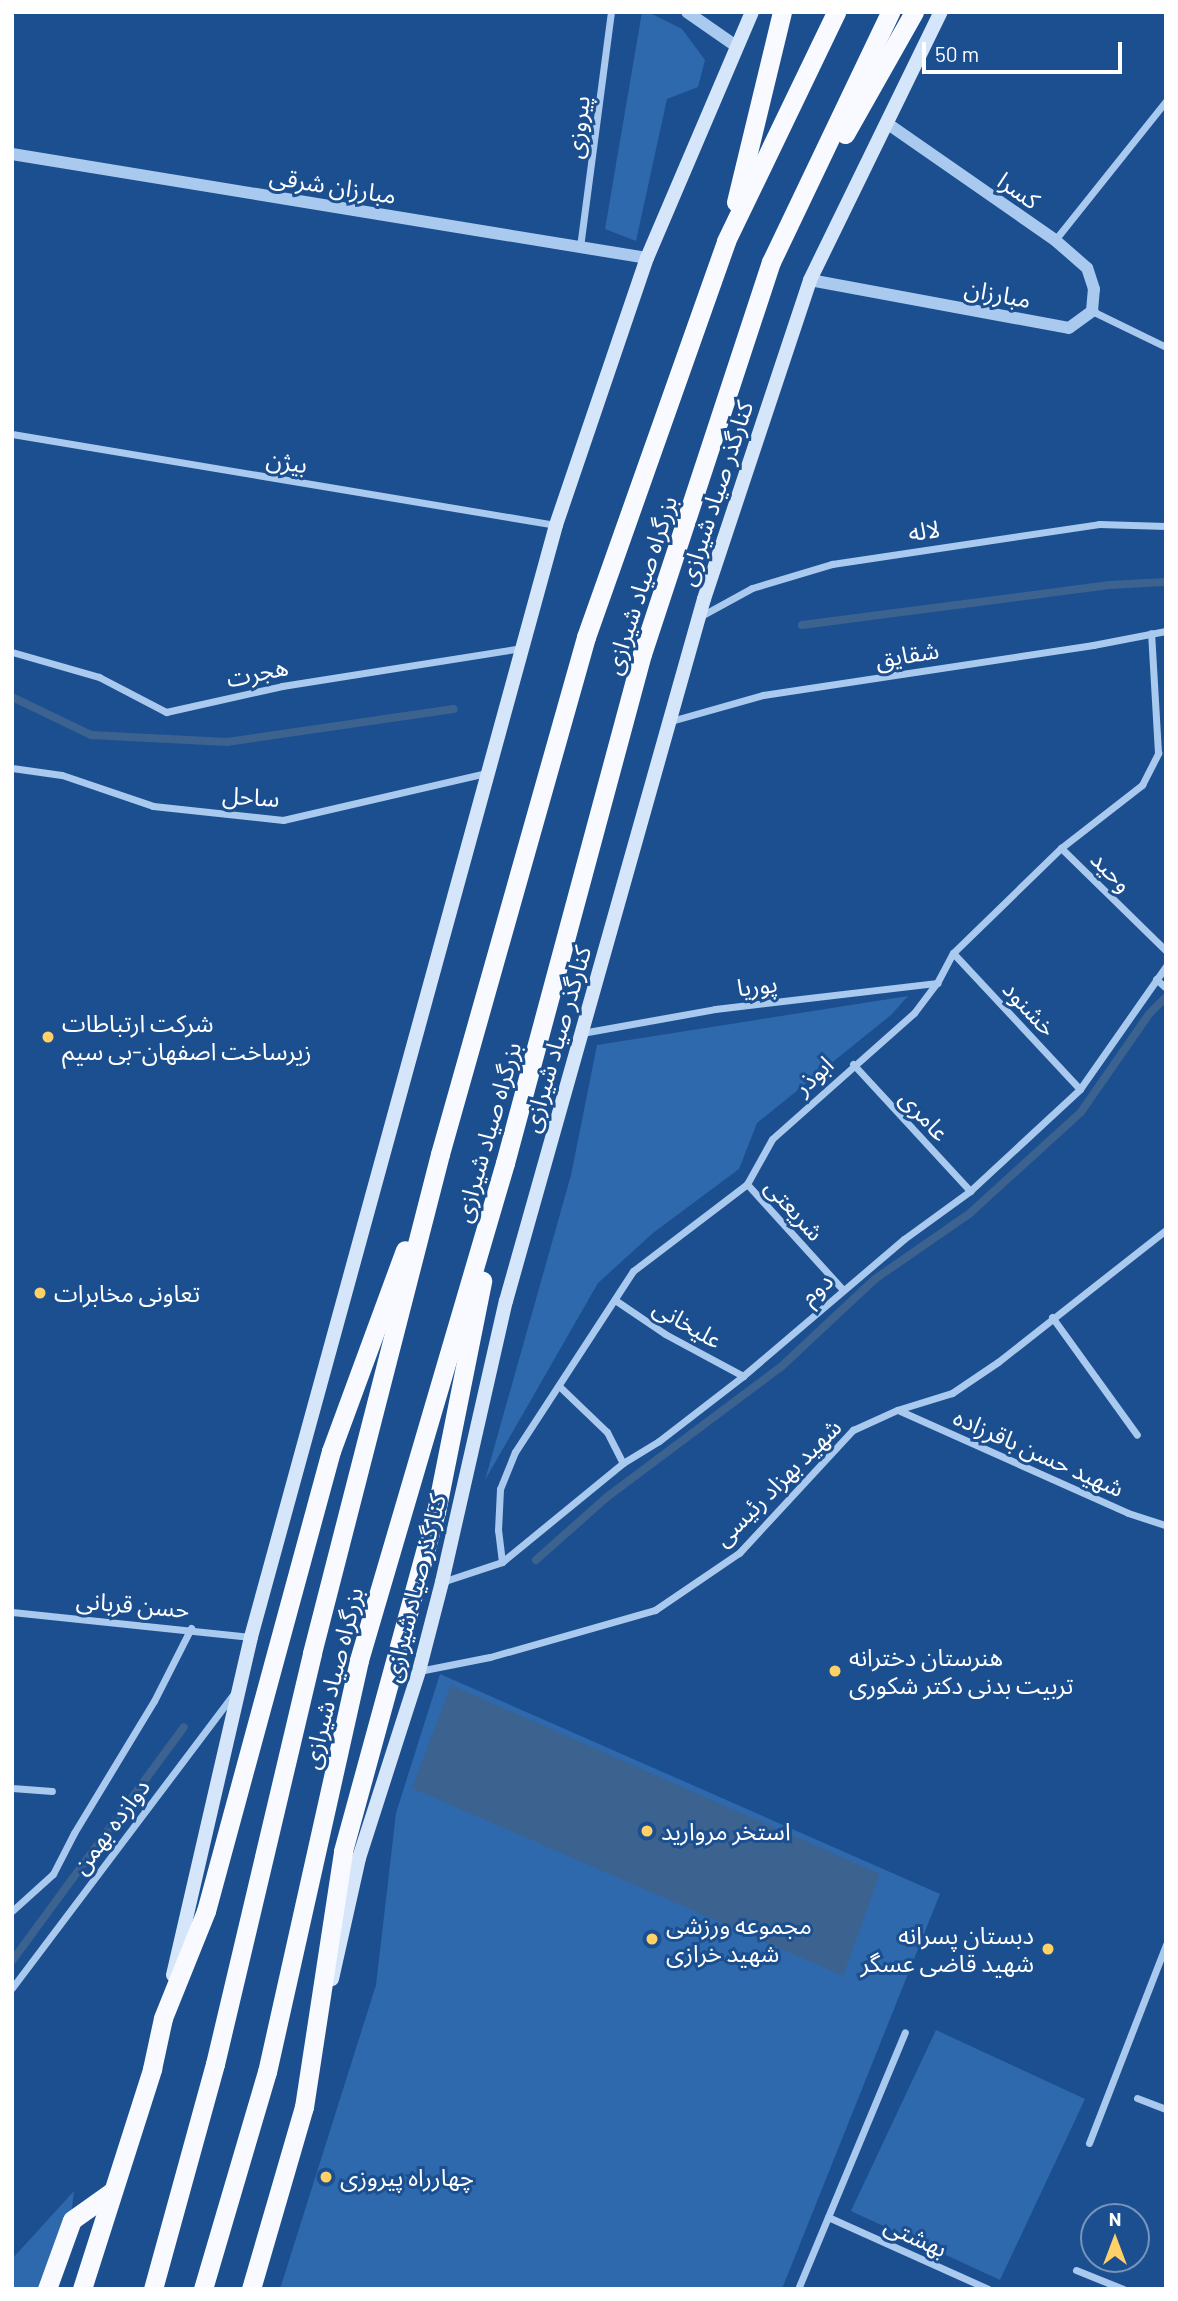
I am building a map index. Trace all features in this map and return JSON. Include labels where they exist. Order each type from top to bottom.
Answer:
[{"type":"highway","points":[[726,241],[782,12]]},
{"type":"highway","name":"بزرگراه صیاد شیرازی","points":[[153,2289],[215,2064],[312,1653],[440,1154],[586,637],[726,241],[836,12]]},
{"type":"highway","name":"بزرگراه صیاد شیرازی","points":[[203,2289],[267,2072],[359,1660],[505,1163],[642,654],[771,262],[890,12]]},
{"type":"highway","points":[[771,262],[914,12]]},
{"type":"highway","points":[[82,2289],[152,2069],[163,2018],[206,1910],[331,1451],[440,1154]]},
{"type":"highway","points":[[251,2289],[304,2107],[342,1851],[436,1512],[505,1163]]},
{"type":"highway","points":[[47,2289],[72,2220],[113,2190]]},
{"type":"main road","points":[[163,2018],[251,1637],[486,772],[556,525],[647,258],[752,12]]},
{"type":"main road","name":"کنارگذر صیاد شیرازی","points":[[304,2107],[359,1858],[419,1671],[506,1301],[698,618],[810,280],[941,12]]},
{"type":"street","name":"پیروزی","points":[[580,247],[611,12]]},
{"type":"street","points":[[687,12],[736,46]]},
{"type":"street","points":[[1055,240],[1166,101]]},
{"type":"street","name":"کسرا","points":[[888,124],[1055,240],[1087,268],[1094,289],[1091,311]]},
{"type":"street","name":"مبارزان شرقی","points":[[12,154],[647,258]]},
{"type":"street","name":"مبارزان","points":[[810,280],[1069,328],[1091,311]]},
{"type":"street","points":[[1091,311],[1166,347]]},
{"type":"street","name":"بیژن","points":[[12,434],[556,525]]},
{"type":"street","name":"لاله","points":[[698,618],[752,588],[832,564],[1099,524],[1166,526]]},
{"type":"street","points":[[1151,633],[1166,631]]},
{"type":"street","name":"شقایق","points":[[670,721],[763,695],[1093,645],[1151,633]]},
{"type":"street","name":"ابوذر","points":[[502,1562],[498,1530],[500,1489],[515,1452],[560,1387],[633,1271],[747,1184],[772,1139],[853,1064],[914,1013],[937,983],[953,953],[1060,848],[1142,785],[1162,755],[1151,633]]},
{"type":"street","name":"هجرت","points":[[12,652],[99,677],[166,712],[282,686],[522,648]]},
{"type":"street","name":"ساحل","points":[[12,768],[62,775],[153,806],[283,820],[486,772]]},
{"type":"street","name":"وحید","points":[[1060,848],[1166,951]]},
{"type":"street","name":"خشنود","points":[[953,953],[1080,1089]]},
{"type":"street","name":"دوم","points":[[442,1582],[502,1562],[623,1463],[659,1441],[743,1376],[904,1239],[970,1191],[1080,1089],[1166,966]]},
{"type":"street","points":[[1156,979],[1166,988]]},
{"type":"street","name":"پوریا","points":[[582,1033],[715,1009],[937,983]]},
{"type":"street","name":"عامری","points":[[853,1064],[970,1191]]},
{"type":"street","name":"شریعتی","points":[[747,1184],[844,1290]]},
{"type":"street","name":"شهید بهزاد رئیسی","points":[[419,1671],[490,1657],[655,1610],[739,1553],[853,1430],[897,1410],[952,1393],[998,1362],[1166,1230]]},
{"type":"street","name":"علیخانی","points":[[615,1300],[665,1334],[743,1376]]},
{"type":"street","points":[[1052,1317],[1137,1435]]},
{"type":"street","points":[[560,1387],[607,1432],[623,1463]]},
{"type":"street","name":"شهید حسن باقرزاده","points":[[897,1410],[1128,1513],[1166,1525]]},
{"type":"street","name":"حسن قربانی","points":[[12,1612],[191,1628],[251,1637]]},
{"type":"street","name":"دوازده بهمن","points":[[12,1911],[53,1874],[74,1832],[154,1701],[191,1628]]},
{"type":"street","name":"دوازده بهمن","points":[[12,1988],[239,1688]]},
{"type":"street","points":[[12,1788],[52,1791]]},
{"type":"street","points":[[1089,2143],[1166,1944]]},
{"type":"street","points":[[798,2289],[905,2032]]},
{"type":"street","points":[[1137,2098],[1166,2109]]},
{"type":"street","name":"بهشتی","points":[[828,2217],[988,2289]]},
{"type":"street","points":[[1076,2270],[1123,2289]]},
{"type":"shaded area","points":[[642,12],[648,12],[682,29],[705,60],[698,87],[667,99],[636,241],[605,229]]},
{"type":"shaded area","points":[[908,996],[891,1015],[757,1123],[739,1169],[653,1233],[598,1283],[485,1480],[571,1175],[597,1045]]},
{"type":"shaded area","name":"مجموعه ورزشی شهید خرازی","points":[[440,1674],[940,1894],[782,2289],[280,2289],[376,1985],[396,1813]]},
{"type":"shaded area","name":"استخر مروارید","points":[[451,1685],[880,1874],[843,1976],[412,1788]]},
{"type":"shaded area","points":[[936,2030],[1085,2099],[1000,2280],[851,2211]]},
{"type":"shaded area","points":[[74,2191],[72,2208],[40,2289],[12,2289],[12,2259]]},
{"type":"waterway","points":[[802,625],[1109,585],[1166,582]]},
{"type":"waterway","points":[[12,697],[91,735],[227,742],[454,709]]},
{"type":"waterway","points":[[536,1560],[607,1497],[782,1366],[875,1279],[969,1214],[1081,1112],[1149,1014],[1166,997]]},
{"type":"waterway","points":[[12,1961],[184,1727]]},
{"type":"place","name":"شرکت ارتباطات زیرساخت اصفهان-بی سیم","points":[[48,1037]]},
{"type":"place","name":"تعاونی مخابرات","points":[[40,1293]]},
{"type":"place","name":"هنرستان دخترانه تربیت بدنی دکتر شکوری","points":[[835,1671]]},
{"type":"place","name":"استخر مروارید","points":[[647,1831]]},
{"type":"place","name":"مجموعه ورزشی شهید خرازی","points":[[652,1939]]},
{"type":"place","name":"دبستان پسرانه شهید قاضی عسگر","points":[[1048,1949]]},
{"type":"place","name":"چهارراه پیروزی","points":[[326,2177]]}]
